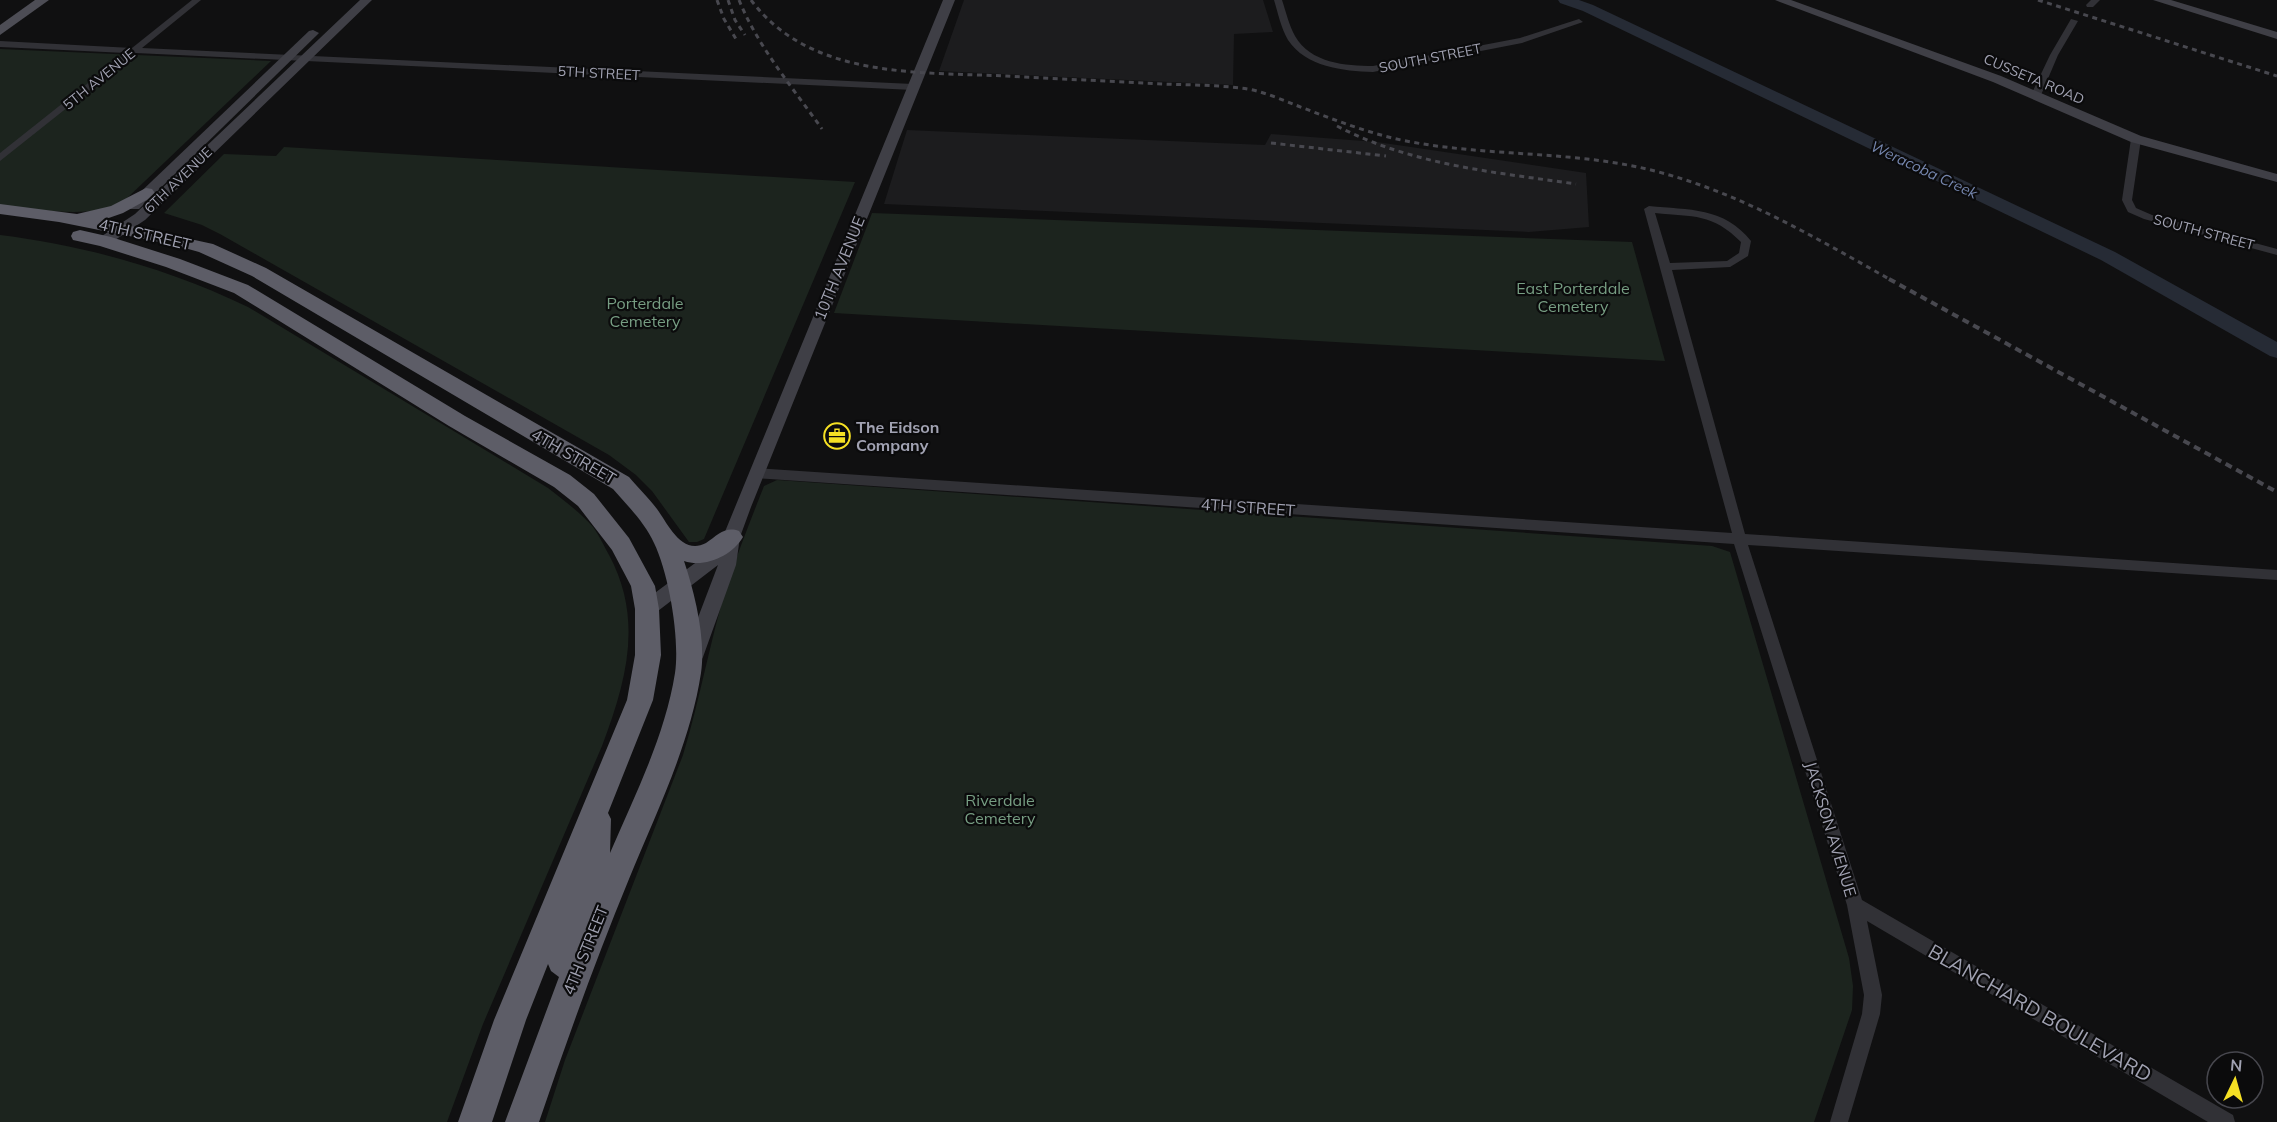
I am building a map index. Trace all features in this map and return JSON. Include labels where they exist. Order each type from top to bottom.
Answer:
[{"type":"highway","points":[[59,216],[93,216],[111,212],[126,206],[146,192]]},
{"type":"highway","name":"4TH STREET","points":[[0,209],[59,216],[114,232],[206,248],[259,272],[621,483],[649,515],[666,542],[680,584],[687,627],[688,672],[669,746],[576,972],[522,1122]]},
{"type":"highway","name":"4TH STREET","points":[[0,225],[66,233],[114,232],[241,289],[457,421],[562,481],[586,500],[621,544],[643,586],[647,609],[648,655],[640,700],[510,1020],[475,1122]]},
{"type":"highway","points":[[666,542],[685,555],[695,555],[712,552],[731,537]]},
{"type":"highway","points":[[576,972],[562,960],[561,952],[596,856],[597,804]]},
{"type":"main road","points":[[0,18],[26,0]]},
{"type":"main road","points":[[0,31],[43,0]]},
{"type":"main road","name":"6TH AVENUE","points":[[114,232],[146,192],[349,0]]},
{"type":"main road","name":"6TH AVENUE","points":[[114,232],[366,0]]},
{"type":"main road","name":"10TH AVENUE","points":[[688,672],[726,565],[731,537],[950,0]]},
{"type":"main road","name":"CUSSETA ROAD","points":[[1781,0],[1945,59],[2036,95],[2136,139],[2277,178]]},
{"type":"main road","points":[[2159,0],[2277,36]]},
{"type":"main road","name":"10TH AVENUE","points":[[647,609],[720,554],[731,537]]},
{"type":"street","name":"5TH AVENUE","points":[[0,158],[197,0]]},
{"type":"street","name":"SOUTH STREET","points":[[1278,0],[1292,39],[1303,51],[1322,61],[1359,69],[1373,69],[1522,40],[1579,22]]},
{"type":"street","points":[[2036,95],[2054,56],[2074,21]]},
{"type":"street","points":[[0,44],[134,51]]},
{"type":"street","name":"5TH STREET","points":[[134,51],[913,87]]},
{"type":"street","name":"SOUTH STREET","points":[[2136,139],[2127,200],[2132,210],[2277,252]]},
{"type":"street","name":"JACKSON AVENUE","points":[[1666,267],[1687,268],[1730,264],[1744,254],[1746,241],[1730,224],[1708,215],[1649,209],[1740,540],[1855,904],[1873,995],[1871,1014],[1839,1122]]},
{"type":"street","name":"4TH STREET","points":[[756,473],[2277,575]]},
{"type":"street","name":"BLANCHARD BOULEVARD","points":[[1855,904],[2226,1122]]},
{"type":"shaded area","points":[[964,0],[1263,0],[1273,32],[1234,34],[1233,85],[939,71]]},
{"type":"shaded area","points":[[907,130],[1265,145],[1271,134],[1377,142],[1586,173],[1589,227],[1529,232],[884,204]]},
{"type":"green space","points":[[0,49],[271,61],[124,201],[96,210],[64,212],[0,206]]},
{"type":"green space","name":"Porterdale Cemetery","points":[[284,147],[855,182],[704,539],[689,542],[652,491],[636,475],[609,455],[220,234],[202,225],[164,213],[224,154],[276,156]]},
{"type":"green space","name":"East Porterdale Cemetery","points":[[872,213],[1632,242],[1665,361],[834,313]]},
{"type":"green space","points":[[0,235],[96,253],[158,270],[248,307],[548,488],[593,527],[609,555],[620,579],[626,603],[628,627],[628,651],[618,698],[602,746],[483,1024],[447,1122],[0,1122]]},
{"type":"green space","name":"Riverdale Cemetery","points":[[777,480],[1712,546],[1730,552],[1849,958],[1853,986],[1852,1010],[1814,1122],[545,1122],[565,1060],[683,755],[721,606],[736,560],[764,486]]},
{"type":"waterway","name":"Weracoba Creek","points":[[1565,0],[1588,8],[2108,256],[2277,351]]},
{"type":"railway","points":[[717,0],[724,19],[736,39]]},
{"type":"railway","points":[[728,0],[735,20],[745,35]]},
{"type":"railway","points":[[739,0],[766,51],[822,129]]},
{"type":"railway","points":[[751,0],[775,26],[804,45],[835,58],[868,66],[938,74],[1241,88],[1263,93],[1349,125],[1401,140],[1464,149],[1589,159],[1651,170],[1715,190],[1745,203],[1804,232],[1891,280]]},
{"type":"railway","points":[[2038,0],[2277,76]]},
{"type":"railway","points":[[1337,126],[1394,150],[1424,158],[1484,171],[1576,184]]},
{"type":"railway","points":[[1271,143],[1386,156]]},
{"type":"railway","points":[[1889,279],[2277,492]]},
{"type":"place","name":"The Eidson Company","points":[[837,436]]}]
